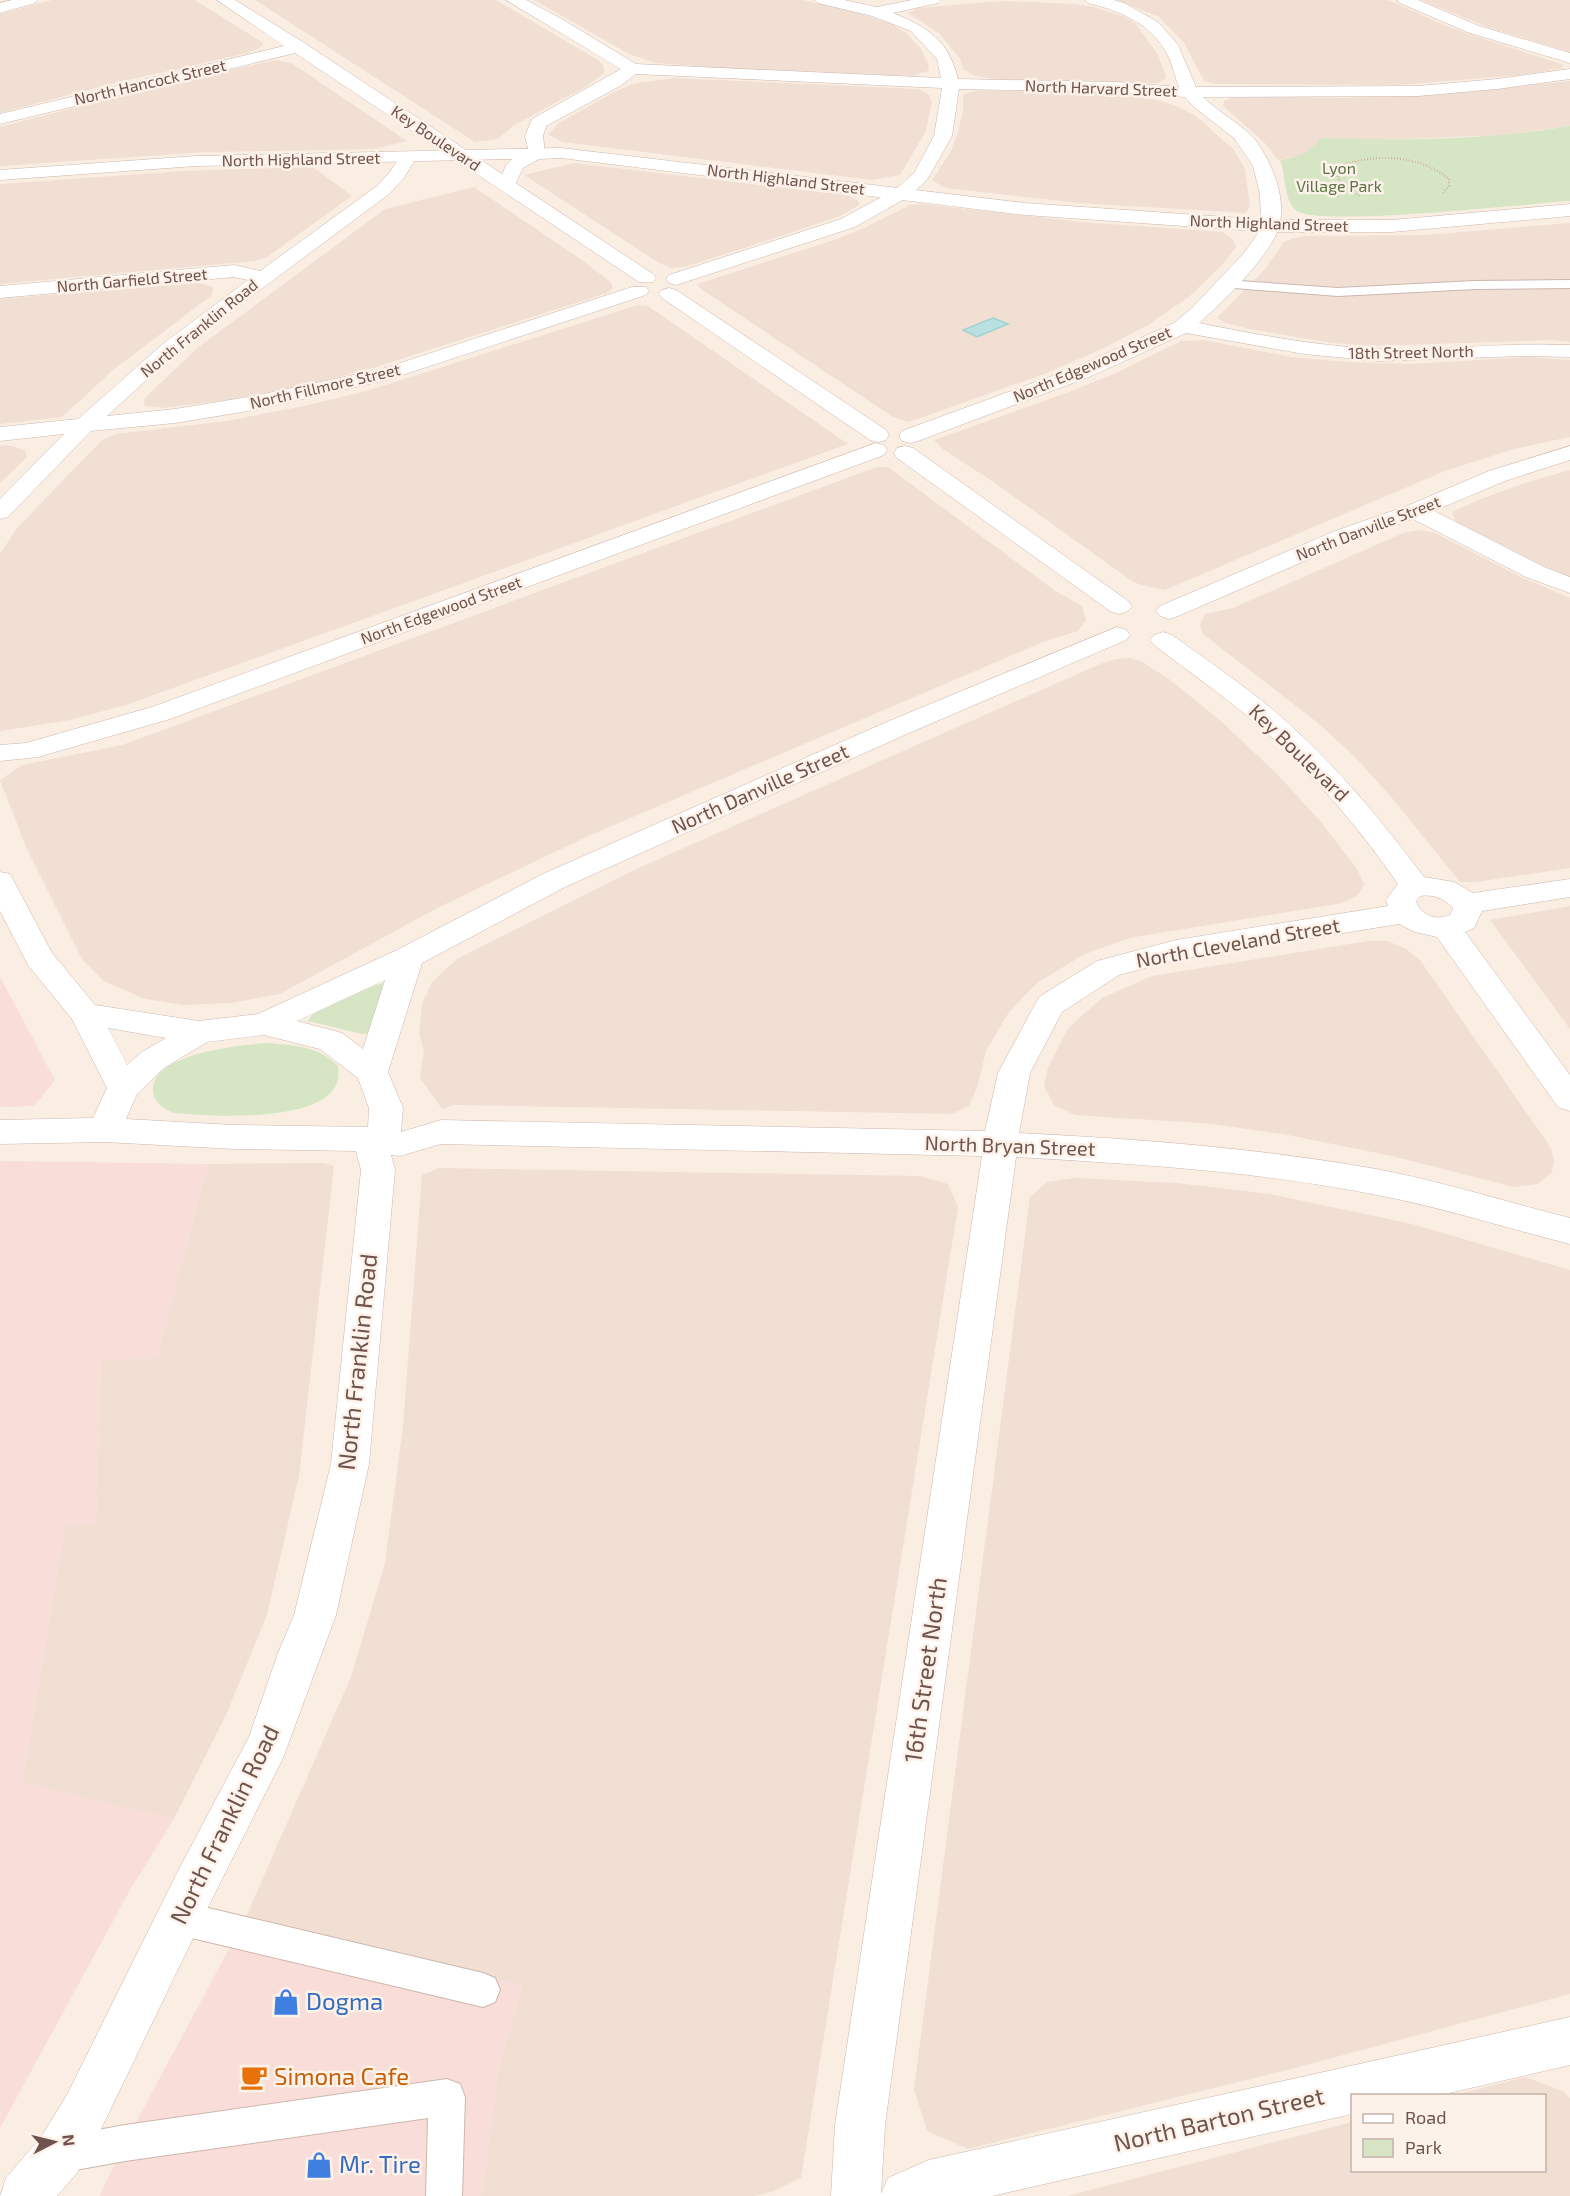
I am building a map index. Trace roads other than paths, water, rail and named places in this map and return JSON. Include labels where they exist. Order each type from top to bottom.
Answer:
[{"type":"street","points":[[0,8],[30,0]]},
{"type":"street","name":"Key Boulevard","points":[[225,0],[463,155],[643,285]]},
{"type":"street","points":[[507,185],[515,165],[536,153],[534,136],[538,123],[614,82],[632,69],[554,21],[514,0]]},
{"type":"street","points":[[643,285],[653,295],[844,225],[902,193],[921,176],[943,135],[951,84],[945,58],[917,28],[877,12],[823,0]]},
{"type":"street","points":[[877,12],[933,0]]},
{"type":"street","points":[[1093,0],[1132,11],[1157,29],[1175,54],[1188,91],[1194,100],[1241,134],[1258,155],[1268,182],[1270,226]]},
{"type":"street","points":[[1405,0],[1473,29],[1570,58]]},
{"type":"street","name":"North Hancock Street","points":[[0,119],[300,47]]},
{"type":"street","name":"North Harvard Street","points":[[632,69],[951,84],[1116,87],[1188,91],[1418,91],[1497,84],[1570,74]]},
{"type":"street","points":[[408,157],[437,138]]},
{"type":"street","name":"North Highland Street","points":[[0,175],[196,161],[536,153],[597,156],[1025,209],[1270,226],[1392,226],[1570,210]]},
{"type":"street","name":"North Franklin Road","points":[[0,512],[86,425],[171,347],[383,190],[397,175],[408,157]]},
{"type":"street","name":"North Edgewood Street","points":[[908,444],[1072,376],[1183,326],[1248,261],[1270,226]]},
{"type":"street","name":"North Garfield Street","points":[[0,292],[234,271],[262,278]]},
{"type":"street","name":"North Fillmore Street","points":[[0,434],[175,416],[254,403],[387,374],[643,285]]},
{"type":"street","points":[[673,287],[890,454],[908,444],[1144,606],[1176,619],[1178,627],[1173,634],[1163,640],[1140,642],[1117,635],[1110,628],[1106,620],[1110,612],[1144,606]]},
{"type":"street","name":"18th Street North","points":[[1183,326],[1278,345],[1347,353],[1437,354],[1532,348],[1570,351]]},
{"type":"street","name":"North Edgewood Street","points":[[0,753],[28,750],[162,713],[877,442]]},
{"type":"street","name":"North Danville Street","points":[[1144,606],[1415,511],[1497,476],[1570,453]]},
{"type":"street","points":[[1415,511],[1535,572],[1570,586]]},
{"type":"street","name":"North Danville Street","points":[[264,1024],[408,957],[555,880],[1117,635]]},
{"type":"street","name":"Key Boulevard","points":[[1163,640],[1267,718],[1326,774],[1349,799],[1411,900]]},
{"type":"street","points":[[0,881],[39,958],[85,1014],[123,1088]]},
{"type":"street","points":[[1432,886],[1449,890],[1466,904],[1468,913],[1463,921],[1446,927],[1424,924],[1411,900],[1432,886]]},
{"type":"street","points":[[1466,904],[1570,888]]},
{"type":"street","name":"North Cleveland Street","points":[[1001,1144],[1006,1106],[1014,1073],[1050,1005],[1108,968],[1411,900]]},
{"type":"street","points":[[1446,927],[1570,1099]]},
{"type":"street","points":[[85,1014],[199,1032],[264,1024],[331,1041],[372,1072],[408,957]]},
{"type":"street","points":[[0,1132],[105,1130],[123,1088],[153,1060],[199,1032]]},
{"type":"street","name":"North Franklin Road","points":[[24,2196],[59,2155],[84,2112],[268,1744],[299,1653],[315,1615],[350,1464],[378,1170],[379,1130],[372,1072]]},
{"type":"street","name":"North Bryan Street","points":[[105,1130],[234,1137],[379,1130],[400,1144],[441,1132],[1001,1144],[1127,1151],[1226,1160],[1377,1182],[1570,1231]]},
{"type":"street","name":"16th Street North","points":[[856,2196],[860,2125],[1001,1144]]},
{"type":"street","name":"North Barton Street","points":[[906,2196],[929,2185],[1570,2041]]},
{"type":"lane","points":[[1226,284],[1338,292],[1475,285],[1570,284]]},
{"type":"lane","points":[[179,1918],[483,1990]]},
{"type":"lane","points":[[59,2155],[125,2143],[447,2097],[444,2196]]},
{"type":"water","points":[[993,318],[1008,324],[977,337],[963,330]]},
{"type":"place","name":"Dogma","points":[[286,2002]]},
{"type":"place","name":"Simona Cafe","points":[[254,2077]]},
{"type":"place","name":"Mr. Tire","points":[[319,2165]]},
{"type":"park label","name":"Lyon Village Park","points":[[1339,177]]}]
